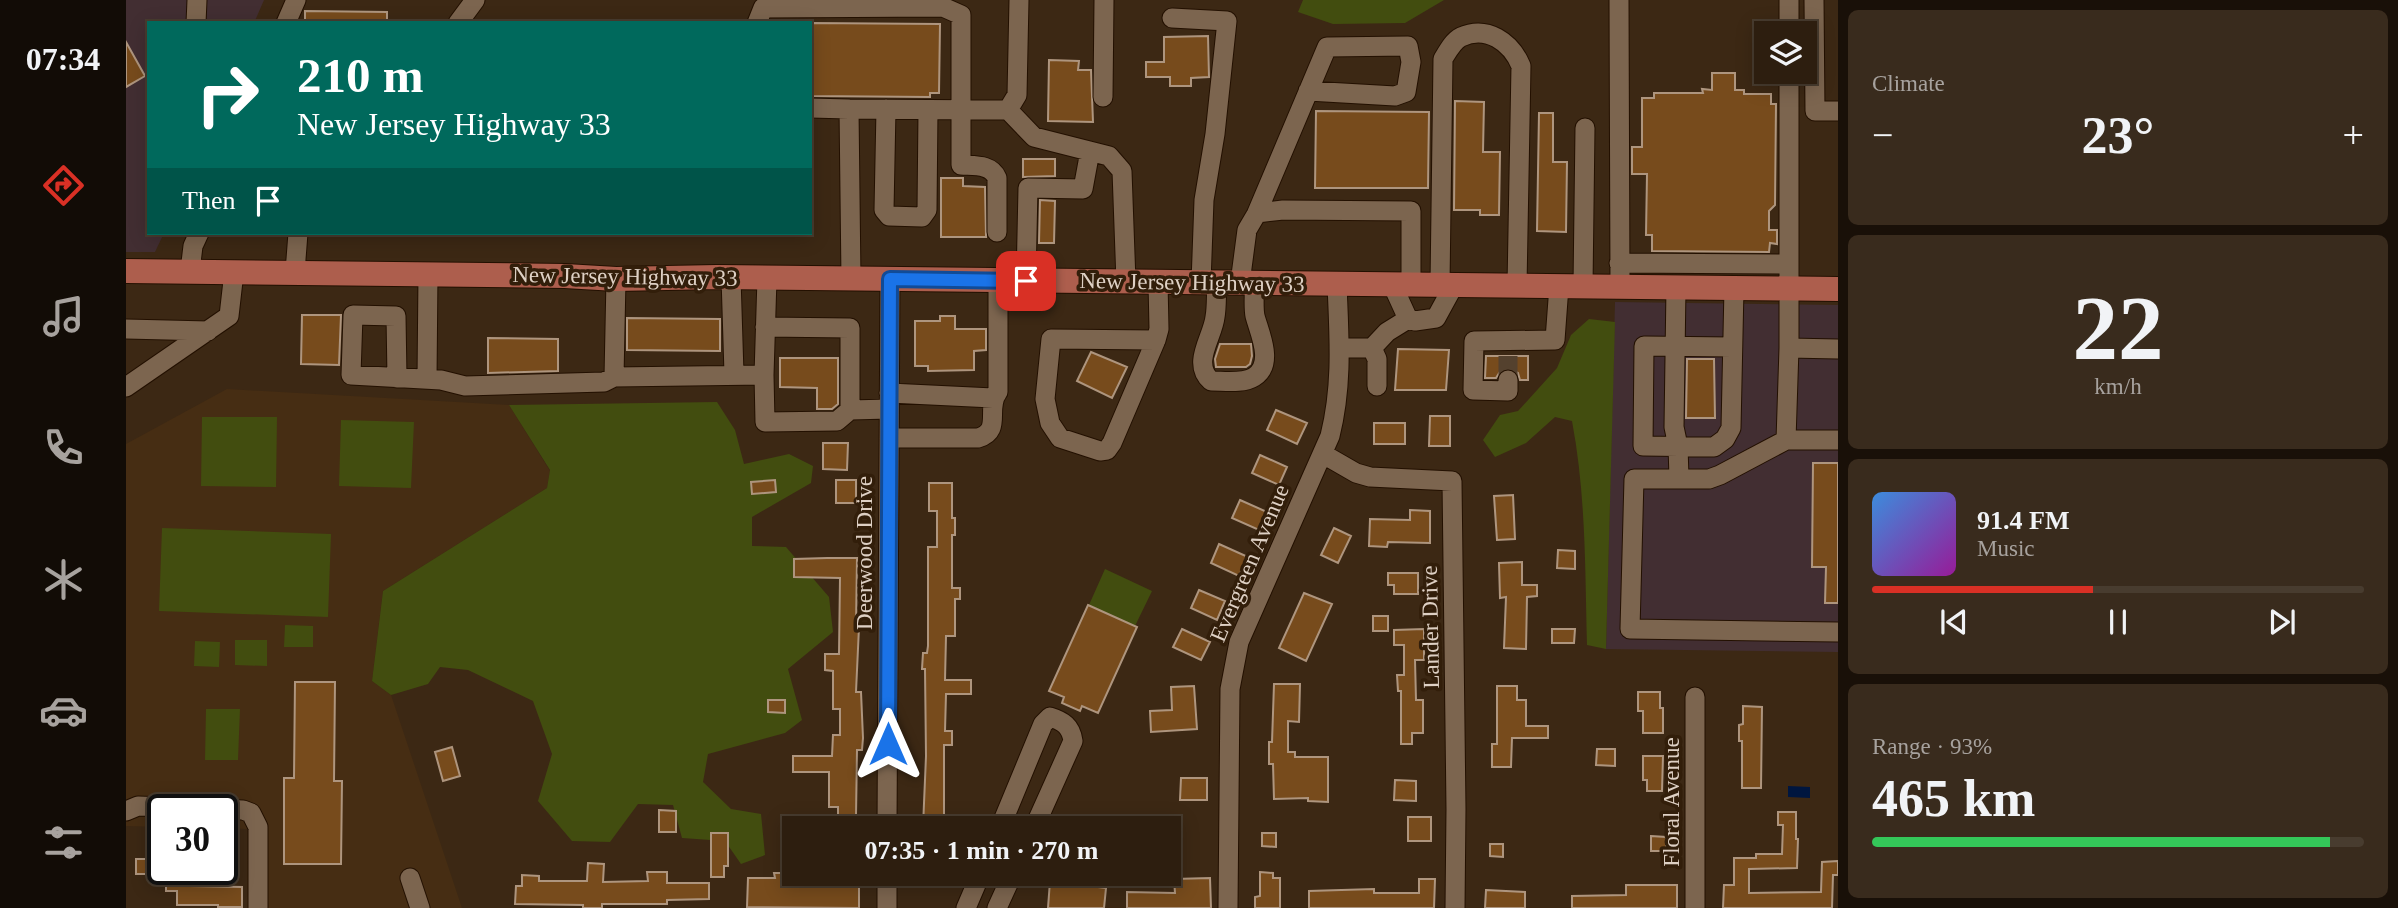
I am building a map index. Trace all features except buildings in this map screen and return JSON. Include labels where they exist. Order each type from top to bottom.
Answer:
[{"type":"main road","name":"New Jersey Highway 33","points":[[126,271],[565,276],[616,279],[731,277],[1517,286],[1571,286],[1620,275],[1686,279],[1734,288],[1788,276],[1838,289]]},
{"type":"street","points":[[196,21],[197,0]]},
{"type":"street","points":[[287,21],[296,0]]},
{"type":"street","points":[[459,21],[475,0]]},
{"type":"street","points":[[1008,110],[1017,95],[1019,0]]},
{"type":"street","points":[[1103,97],[1104,0]]},
{"type":"street","points":[[1619,0],[1620,275]]},
{"type":"street","points":[[1789,0],[1789,21]]},
{"type":"street","points":[[1814,0],[1815,111],[1838,111]]},
{"type":"street","points":[[758,21],[763,8],[943,7],[961,15],[961,165]]},
{"type":"street","points":[[1172,18],[1227,21],[1215,134],[1204,200],[1228,283],[1255,315],[1264,343],[1261,371],[1253,378],[1211,381],[1204,372],[1204,353],[1215,318],[1228,283],[1247,230],[1256,215],[1308,91],[1327,47],[1408,46],[1410,62],[1406,92],[1395,96],[1308,91]]},
{"type":"street","points":[[1339,348],[1372,348],[1387,332],[1408,319],[1436,318],[1447,285],[1443,59],[1451,45],[1460,37],[1478,32],[1494,36],[1508,45],[1516,53],[1521,66],[1517,286]]},
{"type":"street","points":[[1786,440],[1789,348],[1789,84]]},
{"type":"street","points":[[812,108],[1008,110],[1034,136],[1109,156],[1122,171],[1126,282]]},
{"type":"street","points":[[849,109],[851,279]]},
{"type":"street","points":[[886,109],[884,210],[889,216],[922,217],[928,210],[928,111]]},
{"type":"street","points":[[1508,380],[1508,390],[1473,390],[1474,341],[1508,349],[1555,341],[1571,286],[1585,128]]},
{"type":"street","points":[[1026,281],[1028,188],[1083,189],[1090,151]]},
{"type":"street","points":[[927,166],[961,165],[987,167],[994,171],[997,178],[997,232]]},
{"type":"street","points":[[1256,215],[1283,210],[1411,211],[1402,284],[1408,319]]},
{"type":"street","points":[[190,271],[193,246],[198,235]]},
{"type":"street","points":[[295,272],[298,235]]},
{"type":"street","points":[[126,387],[229,316],[234,272]]},
{"type":"street","points":[[427,379],[428,274]]},
{"type":"street","points":[[1679,478],[1678,446],[1674,427],[1676,346],[1686,279],[1788,276]]},
{"type":"street","points":[[731,277],[734,374]]},
{"type":"street","points":[[767,278],[765,422],[837,421],[850,410],[889,401],[993,398]]},
{"type":"street","points":[[614,377],[616,279]]},
{"type":"street","name":"Deerwood Drive","points":[[887,816],[890,279]]},
{"type":"street","points":[[889,438],[984,436],[992,429],[993,398],[998,392],[998,280]]},
{"type":"street","points":[[1156,340],[1052,339],[1045,399],[1050,423],[1060,438],[1100,451],[1107,450],[1112,443],[1156,340],[1160,329],[1158,282]]},
{"type":"street","name":"Evergreen Avenue","points":[[1228,908],[1230,689],[1233,667],[1240,642],[1330,436],[1340,381],[1338,284]]},
{"type":"street","points":[[1732,347],[1644,346],[1643,446],[1714,447],[1725,439],[1731,428],[1734,288]]},
{"type":"street","points":[[765,327],[850,328],[850,410]]},
{"type":"street","points":[[126,329],[208,331]]},
{"type":"street","points":[[1372,348],[1377,359],[1377,386]]},
{"type":"street","points":[[1789,348],[1838,349]]},
{"type":"street","points":[[397,378],[441,380],[465,386],[604,382],[614,377],[764,375]]},
{"type":"street","points":[[1838,440],[1786,440],[1709,479],[1634,479],[1630,629],[1838,632]]},
{"type":"street","name":"Lander Drive","points":[[1323,454],[1356,473],[1370,477],[1452,481],[1455,908]]},
{"type":"street","name":"Floral Avenue","points":[[1695,697],[1695,908]]},
{"type":"street","points":[[1005,816],[1043,724],[1050,717],[1063,721],[1072,733],[1073,741],[1039,816]]},
{"type":"street","points":[[126,811],[138,806],[243,810],[251,813],[258,827],[258,908]]},
{"type":"street","points":[[410,878],[420,908]]},
{"type":"street","points":[[887,886],[887,908]]},
{"type":"street","points":[[966,908],[975,886]]},
{"type":"street","points":[[997,908],[1007,886]]},
{"type":"shaded area","points":[[126,0],[264,0],[255,21],[147,21],[147,235],[163,235],[155,252],[126,252]]},
{"type":"shaded area","points":[[1615,302],[1838,305],[1838,652],[1606,649]]},
{"type":"shaded area","points":[[227,389],[509,405],[550,471],[547,488],[383,591],[372,681],[391,695],[462,908],[247,908],[248,829],[238,829],[238,794],[147,794],[147,827],[126,826],[126,444]]},
{"type":"green space","points":[[1303,0],[1444,0],[1405,23],[1333,24],[1298,12]]},
{"type":"green space","points":[[1589,319],[1615,322],[1606,649],[1587,645],[1582,504],[1572,421],[1555,417],[1526,443],[1495,457],[1483,440],[1500,415],[1518,411],[1557,368],[1571,335]]},
{"type":"green space","points":[[717,402],[735,430],[744,464],[789,454],[813,466],[811,483],[752,517],[752,546],[786,547],[829,597],[833,632],[788,669],[802,720],[785,733],[708,754],[703,782],[731,809],[761,814],[765,855],[741,864],[725,841],[682,838],[673,805],[638,804],[610,842],[572,841],[538,801],[552,754],[533,701],[468,670],[440,667],[428,684],[391,695],[372,681],[383,591],[547,488],[550,470],[509,405]]},
{"type":"green space","points":[[202,417],[277,417],[276,487],[201,486]]},
{"type":"green space","points":[[341,420],[414,422],[411,488],[339,486]]},
{"type":"green space","points":[[162,528],[331,534],[328,617],[159,611]]},
{"type":"green space","points":[[1105,569],[1152,591],[1135,626],[1089,605]]},
{"type":"green space","points":[[285,625],[313,626],[313,647],[284,647]]},
{"type":"green space","points":[[235,640],[267,640],[267,666],[235,665]]},
{"type":"green space","points":[[195,641],[220,642],[219,667],[194,666]]},
{"type":"green space","points":[[206,709],[240,709],[238,760],[205,760]]},
{"type":"water","points":[[1788,786],[1810,787],[1810,798],[1788,797]]},
{"type":"tunnel","points":[[1508,356],[1508,380]]},
{"type":"route","points":[[888,744],[890,279],[1026,281]]}]
